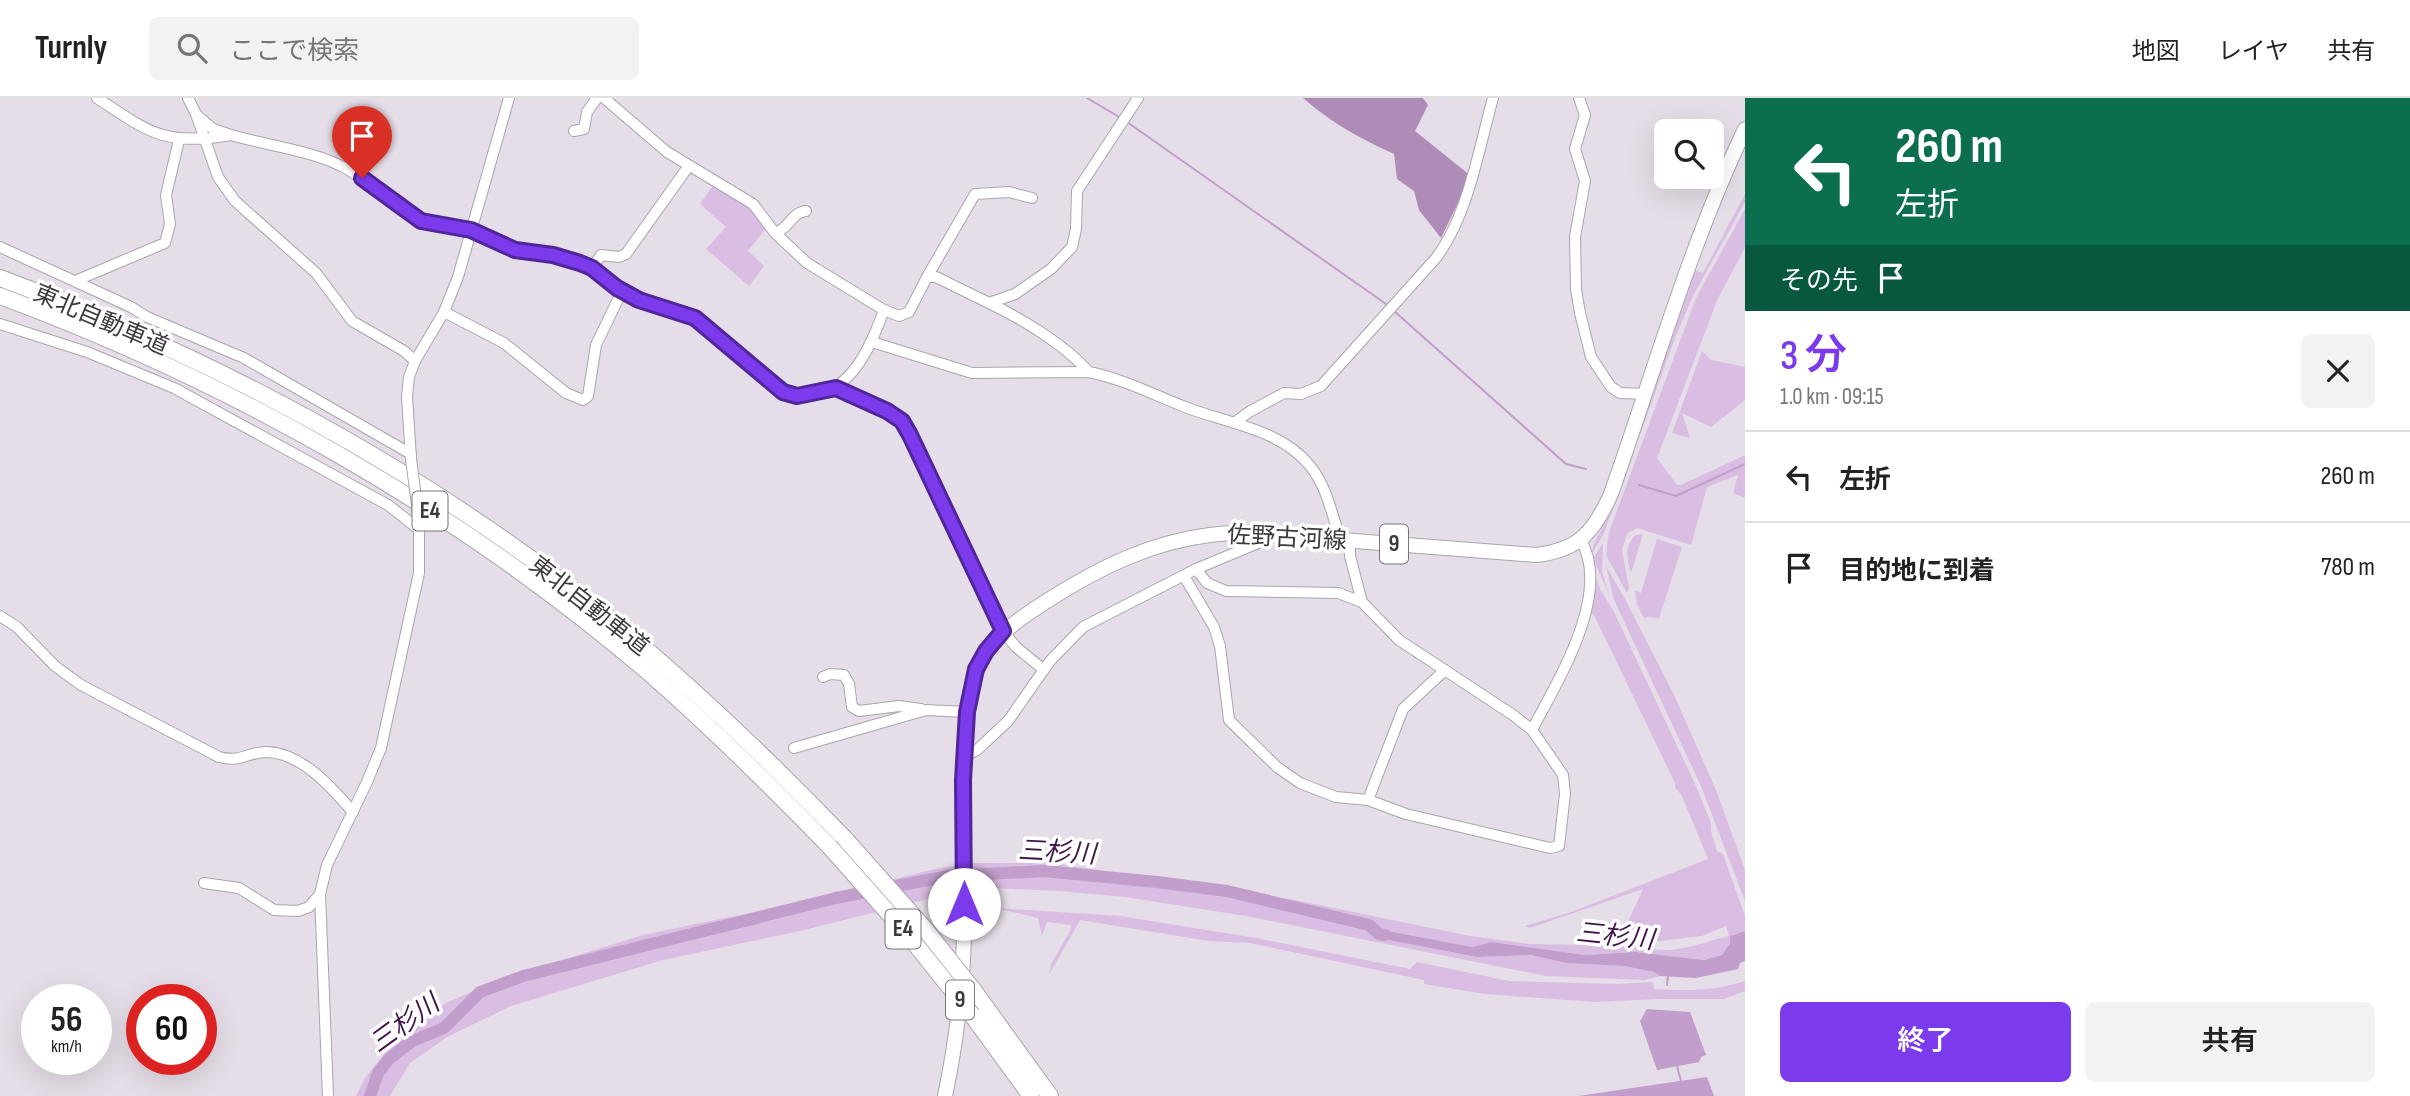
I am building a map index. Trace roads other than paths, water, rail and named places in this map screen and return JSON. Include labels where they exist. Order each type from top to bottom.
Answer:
[{"type":"highway","points":[[0,270],[110,312],[192,350],[224,374]]},
{"type":"highway","name":"東北自動車道","points":[[0,278],[107,320],[224,374],[292,410],[409,478],[559,581],[613,622],[704,699],[847,841],[925,929],[1050,1096]]},
{"type":"highway","name":"東北自動車道","points":[[0,296],[100,335],[206,384],[307,437],[422,505],[517,570],[604,636],[693,712],[830,847],[908,934],[1031,1096]]},
{"type":"highway","points":[[0,305],[100,335]]},
{"type":"main road","points":[[1581,540],[1595,525],[1611,494],[1706,215],[1745,130]]},
{"type":"main road","name":"佐野古河線","points":[[945,1096],[962,980],[964,756],[967,712],[976,669],[986,651],[1003,631],[1094,572],[1139,552],[1171,542],[1209,535],[1272,534],[1536,555],[1563,550],[1581,540]]},
{"type":"street","points":[[97,98],[143,129],[179,140],[231,135]]},
{"type":"street","points":[[188,98],[218,177],[235,201],[316,273],[352,321],[415,360]]},
{"type":"street","points":[[328,1096],[320,894],[327,864],[381,748],[419,573],[419,526],[407,387],[415,360],[444,312],[458,278],[509,98]]},
{"type":"street","points":[[574,131],[584,129],[586,112],[597,98]]},
{"type":"street","points":[[604,98],[688,167],[700,171],[753,204],[775,233],[807,263],[884,310],[899,316],[909,312],[975,194],[1009,192],[1032,198]]},
{"type":"street","points":[[989,303],[1015,294],[1051,269],[1072,247],[1076,229],[1076,191],[1138,98]]},
{"type":"street","points":[[1234,423],[1284,393],[1301,394],[1321,386],[1436,258],[1448,238],[1464,199],[1493,98]]},
{"type":"street","points":[[1579,98],[1585,116],[1575,155],[1585,181],[1575,237],[1575,276],[1582,323],[1591,357],[1611,387],[1620,393],[1645,394]]},
{"type":"street","points":[[196,114],[213,129],[336,163],[362,178],[421,221],[471,230],[515,250],[553,255],[592,268],[622,291],[639,300],[695,318],[783,392],[797,396],[836,388],[848,379],[872,342],[884,310]]},
{"type":"street","points":[[75,281],[165,243],[170,224],[166,195],[179,140]]},
{"type":"street","points":[[592,268],[601,255],[619,257],[626,254],[688,167]]},
{"type":"street","points":[[775,233],[785,230],[797,214],[806,211]]},
{"type":"street","points":[[0,247],[131,307],[147,317],[244,358],[411,456]]},
{"type":"street","points":[[927,277],[936,277],[1017,317],[1080,362],[1089,372]]},
{"type":"street","points":[[444,312],[504,343],[566,393],[583,401],[588,396],[596,345],[622,291]]},
{"type":"street","points":[[0,324],[87,352],[174,388],[388,505],[419,526]]},
{"type":"street","points":[[872,342],[972,373],[1089,372],[1127,382],[1290,447],[1308,463],[1321,480],[1345,540],[1362,602]]},
{"type":"street","points":[[836,388],[887,411],[902,421],[1003,631],[1016,647],[1044,670]]},
{"type":"street","points":[[964,756],[977,750],[1008,721],[1044,670],[1083,627],[1196,569],[1261,542],[1272,534]]},
{"type":"street","points":[[1532,730],[1584,622],[1589,591],[1589,557],[1581,540]]},
{"type":"street","points":[[1184,576],[1214,627],[1220,646],[1229,720],[1276,767],[1300,783],[1336,797],[1368,800],[1406,814],[1489,835],[1550,848],[1558,847],[1565,793],[1563,775],[1532,730],[1513,715],[1399,640],[1362,602],[1338,593],[1226,591],[1207,583],[1196,569]]},
{"type":"street","points":[[0,616],[17,627],[55,666],[81,685],[219,757],[237,760],[267,752],[301,763],[333,789],[353,812]]},
{"type":"street","points":[[1368,800],[1403,709],[1445,670]]},
{"type":"street","points":[[823,677],[830,674],[844,675],[849,684],[852,707],[859,711],[899,706],[967,712]]},
{"type":"street","points":[[794,748],[926,710]]},
{"type":"street","points":[[204,883],[239,888],[274,910],[298,912],[309,907],[320,894]]},
{"type":"waterway","points":[[1087,98],[1119,117]]},
{"type":"waterway","points":[[1127,122],[1386,304]]},
{"type":"waterway","points":[[1394,311],[1566,464],[1586,469]]},
{"type":"waterway","points":[[1639,485],[1676,496],[1745,464]]},
{"type":"waterway","name":"三杉川","points":[[370,1096],[378,1073],[389,1059],[412,1041],[444,1028],[480,992],[523,976],[836,898],[948,876],[1044,871],[1227,891],[1369,925],[1379,934],[1385,935]]},
{"type":"waterway","points":[[1667,985],[1668,975]]},
{"type":"waterway","points":[[1677,1066],[1681,1081]]}]
